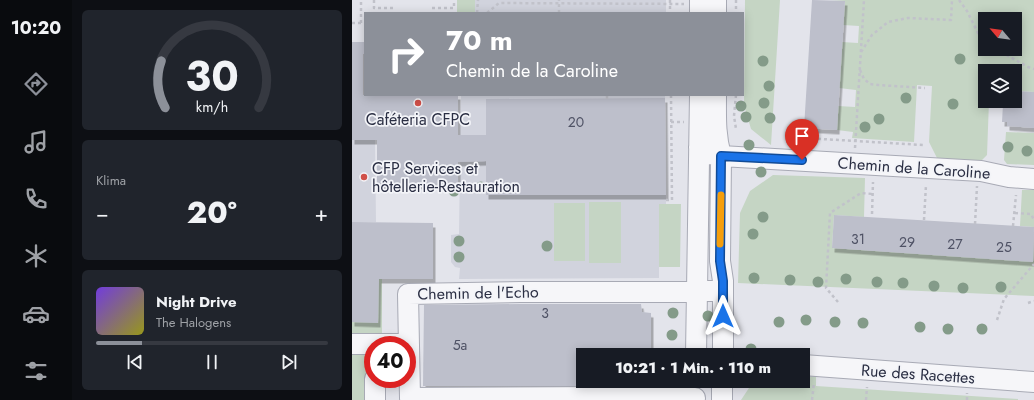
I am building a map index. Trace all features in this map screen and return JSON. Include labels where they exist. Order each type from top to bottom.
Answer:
[{"type":"street","points":[[716,0],[716,12]]},
{"type":"street","points":[[696,348],[700,96]]},
{"type":"street","points":[[716,96],[717,142],[721,156],[720,261],[723,281],[723,348]]},
{"type":"street","name":"Chemin de la Caroline","points":[[699,147],[709,154],[721,156],[981,171],[1009,177],[1034,179]]},
{"type":"street","points":[[697,291],[723,291]]},
{"type":"street","name":"Chemin de l'Echo","points":[[409,336],[408,294],[697,291]]},
{"type":"street","points":[[352,344],[364,344]]},
{"type":"street","name":"Rue des Racettes","points":[[810,373],[1034,382]]},
{"type":"street","points":[[375,388],[375,400]]},
{"type":"street","name":"Chemin de l'Echo","points":[[410,388],[410,398],[613,397],[695,393]]},
{"type":"street","points":[[722,388],[722,400]]},
{"type":"path","points":[[352,23],[361,23],[361,0]]},
{"type":"path","points":[[374,0],[374,8],[394,8]]},
{"type":"path","points":[[432,8],[454,8],[454,0]]},
{"type":"path","points":[[478,0],[478,12]]},
{"type":"path","points":[[670,0],[670,12]]},
{"type":"path","points":[[736,0],[736,12]]},
{"type":"path","points":[[855,149],[864,0]]},
{"type":"path","points":[[860,52],[872,35],[888,22],[908,18],[951,20],[952,0]]},
{"type":"path","points":[[959,0],[967,11],[978,33]]},
{"type":"path","points":[[489,12],[499,3],[559,2],[670,4],[697,6]]},
{"type":"path","points":[[1008,56],[1034,69]]},
{"type":"path","points":[[860,69],[864,78],[870,84],[925,88]]},
{"type":"path","points":[[666,200],[672,200],[671,96]]},
{"type":"path","points":[[736,96],[734,116],[736,129]]},
{"type":"path","points":[[672,122],[682,122]]},
{"type":"path","points":[[788,137],[923,145]]},
{"type":"path","points":[[872,214],[874,175]]},
{"type":"path","points":[[924,220],[926,179]]},
{"type":"path","points":[[974,224],[978,182]]},
{"type":"path","points":[[1013,226],[1016,192]]},
{"type":"path","points":[[838,302],[826,288],[830,213],[861,194],[873,194]]},
{"type":"path","points":[[1015,213],[1031,214],[1034,220]]},
{"type":"path","points":[[997,320],[1004,299],[1034,264]]},
{"type":"path","points":[[1028,303],[1034,301]]},
{"type":"path","points":[[866,400],[867,385]]},
{"type":"path","points":[[810,386],[812,400]]},
{"type":"shaded area","points":[[475,0],[666,0],[666,12],[475,12]]},
{"type":"shaded area","points":[[461,96],[665,96],[666,204],[659,204],[659,278],[459,279],[460,268],[455,267],[451,262],[451,235],[459,234]]},
{"type":"shaded area","name":"CFP Services et hôtellerie-Restauration","points":[[352,140],[375,140],[376,222],[352,222]]},
{"type":"green space","points":[[457,0],[475,0],[475,12],[457,12]]},
{"type":"green space","points":[[745,0],[780,0],[771,145],[751,129],[744,105]]},
{"type":"green space","points":[[831,0],[1034,0],[1034,92],[1022,91],[1022,64],[978,64],[978,108],[989,108],[987,155],[980,162],[938,160],[929,142],[932,86],[917,85],[914,142],[852,138],[853,132],[837,130],[838,106],[855,107],[856,90],[839,88],[842,42],[858,43],[859,26],[843,25],[845,1]]},
{"type":"green space","points":[[1006,132],[1034,133],[1034,165],[1007,164],[1004,160]]},
{"type":"green space","points":[[773,175],[865,178],[864,217],[834,215],[832,248],[1033,261],[1034,237],[1034,296],[738,283],[740,213],[750,191]]},
{"type":"green space","points":[[1022,190],[1034,190],[1034,227],[1020,226]]},
{"type":"green space","points":[[589,202],[621,202],[621,263],[589,263]]},
{"type":"green space","points":[[554,203],[585,203],[585,261],[554,261]]},
{"type":"green space","points":[[659,204],[681,204],[680,267],[659,267]]},
{"type":"green space","points":[[352,279],[382,279],[382,336],[364,336],[364,388],[376,388],[381,400],[352,400]]},
{"type":"green space","points":[[810,377],[816,377],[816,386],[1018,399],[1018,400],[741,400],[749,388],[810,388]]},
{"type":"building","points":[[812,0],[845,1],[837,130],[804,128]]},
{"type":"building","points":[[352,42],[364,42],[364,96],[458,96],[458,135],[486,135],[486,99],[665,98],[666,195],[486,195],[486,161],[458,162],[458,184],[377,185],[377,140],[352,140]]},
{"type":"building","points":[[1022,91],[1034,92],[1034,128],[1007,126],[1007,122],[1002,122],[1003,108],[1022,108]]},
{"type":"building","points":[[834,215],[1034,227],[1033,262],[832,248]]},
{"type":"building","points":[[352,222],[433,223],[433,279],[379,279],[378,323],[352,322]]},
{"type":"building","points":[[641,304],[642,312],[651,313],[651,348],[576,348],[576,386],[423,386],[424,305]]},
{"type":"slow traffic","points":[[720,244],[721,195]]},
{"type":"place","name":"Caféteria CFPC","points":[[418,103]]},
{"type":"place","name":"CFP Services et hôtellerie-Restauration","points":[[364,177]]},
{"type":"route","points":[[723,316],[723,281],[720,261],[721,156],[802,160]]}]
